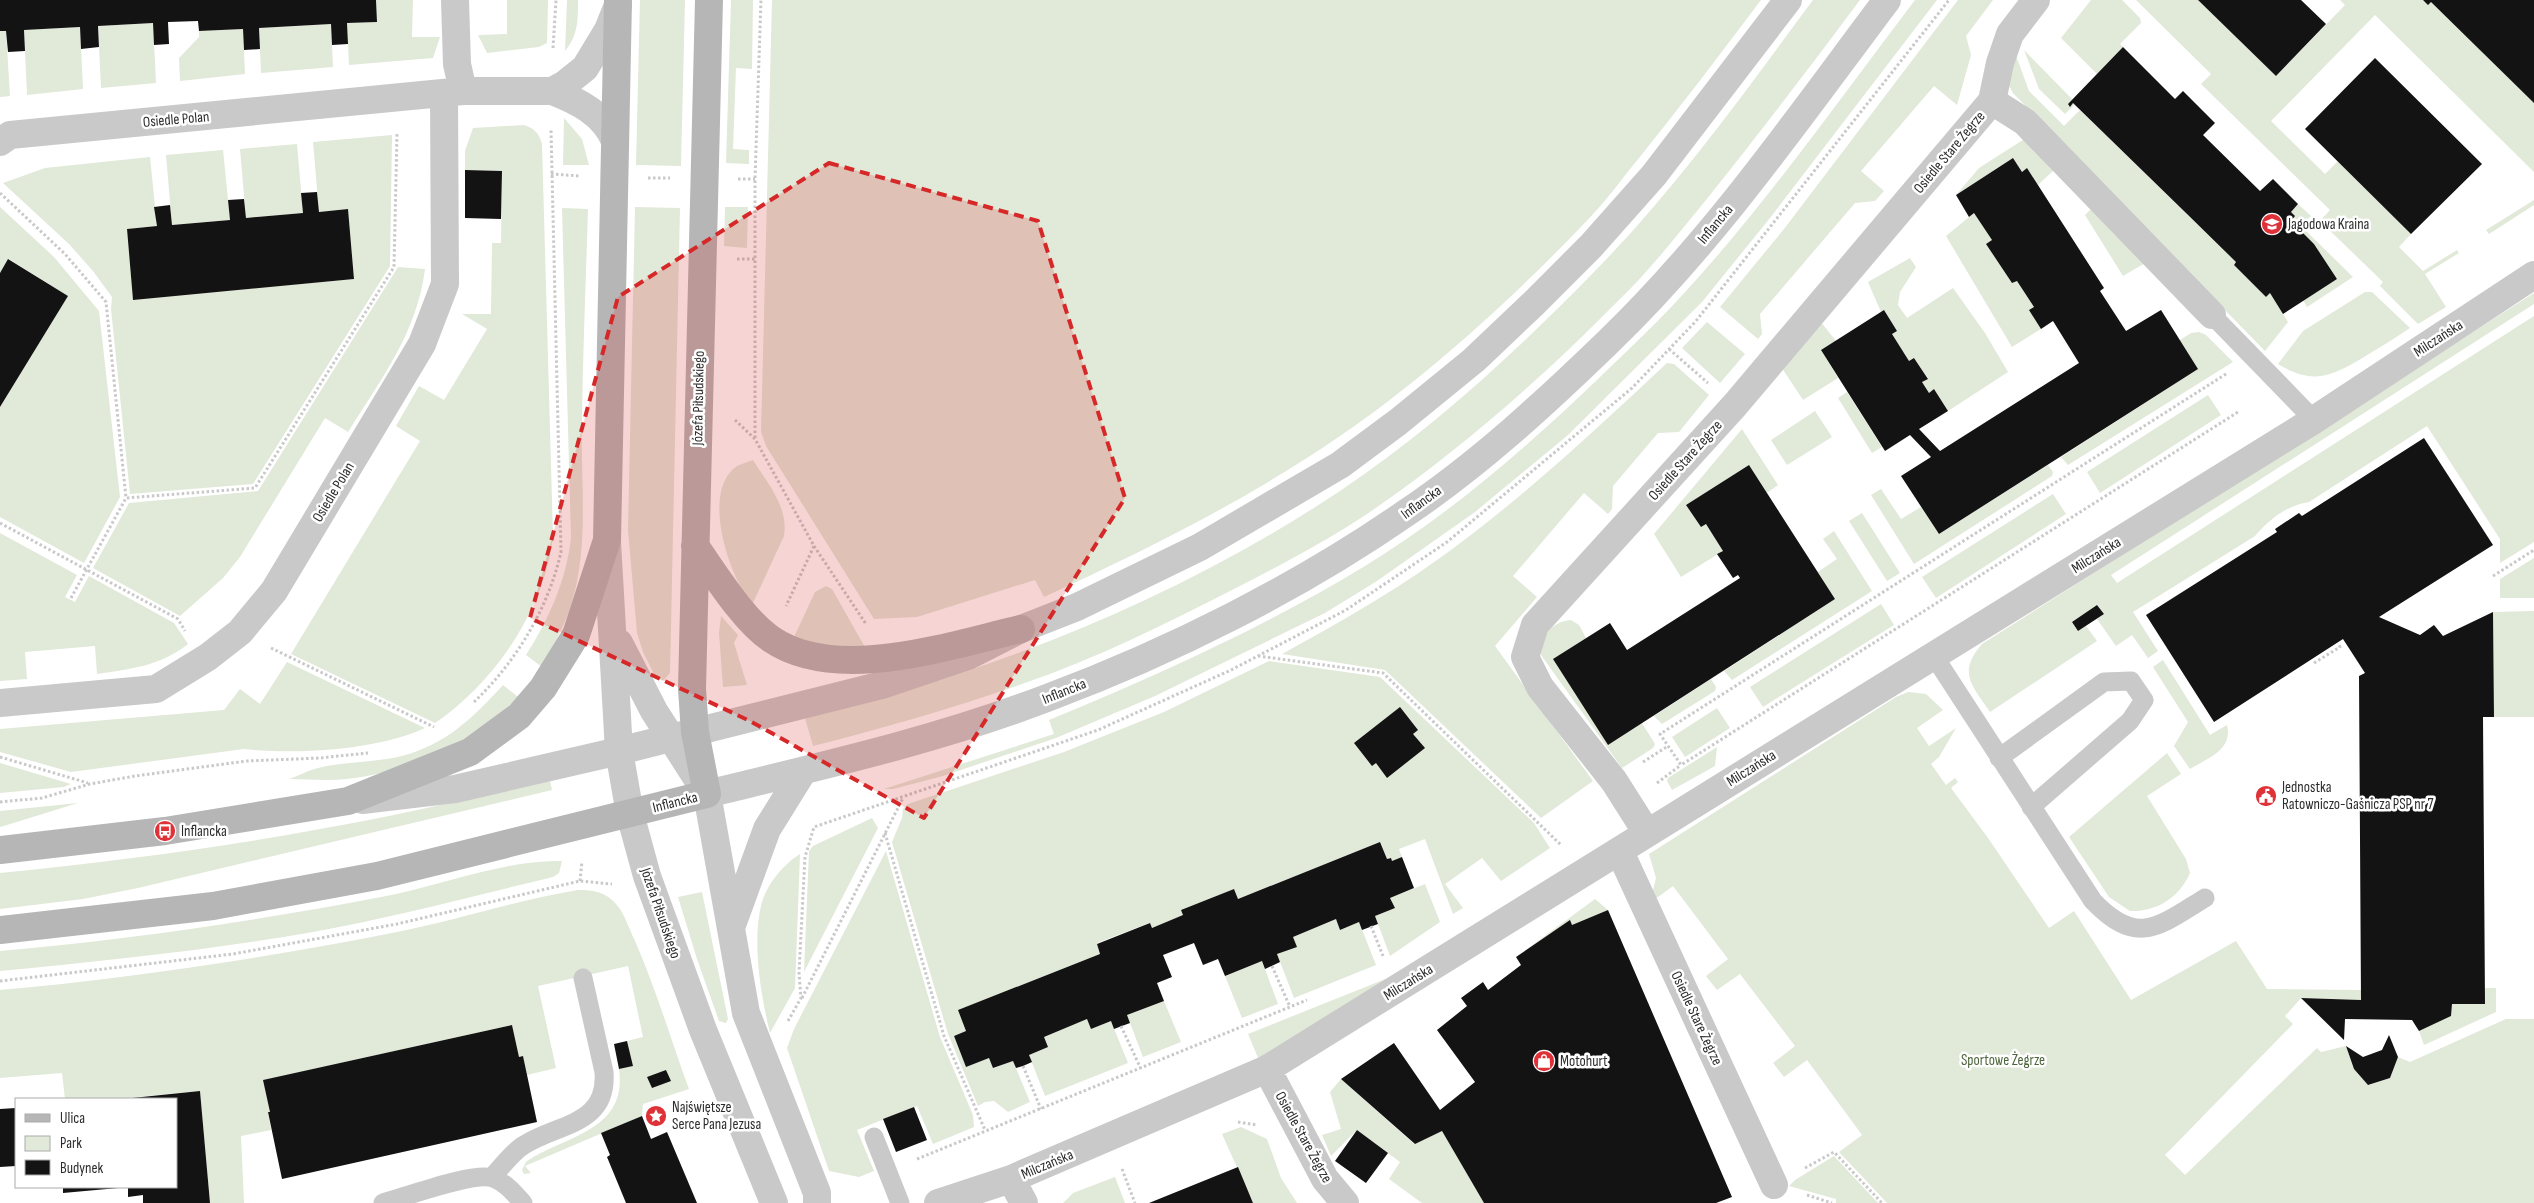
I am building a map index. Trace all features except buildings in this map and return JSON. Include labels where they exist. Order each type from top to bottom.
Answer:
[{"type":"street","name":"Osiedle Polan","points":[[0,703],[156,689],[208,657],[240,632],[274,591],[422,344],[445,284],[457,64],[455,0]]},
{"type":"street","name":"Józefa Piłsudskiego","points":[[683,735],[692,689],[709,0]]},
{"type":"street","points":[[0,850],[166,832],[348,801],[455,789],[619,751],[882,685],[968,656],[1021,629],[1077,606],[1200,547],[1340,465],[1398,422],[1474,360],[1591,246],[1654,175],[1788,0]]},
{"type":"street","name":"Inflancka","points":[[0,930],[214,906],[377,876],[630,814],[954,730],[1046,699],[1215,624],[1308,576],[1407,513],[1467,468],[1610,341],[1678,268],[1749,183],[1887,0]]},
{"type":"street","name":"Osiedle Stare Żegrze","points":[[1647,833],[1614,781],[1540,687],[1525,657],[1535,625],[1734,406],[1992,101],[2000,63],[2010,34],[2036,0]]},
{"type":"street","points":[[552,91],[566,84],[585,68],[608,30],[618,1]]},
{"type":"street","name":"Józefa Piłsudskiego","points":[[618,1],[606,540],[619,751],[630,814],[647,876],[702,1030],[774,1203]]},
{"type":"street","name":"Osiedle Polan","points":[[0,142],[10,135],[454,92],[552,91],[588,109],[604,122],[615,141]]},
{"type":"street","name":"Osiedle Stare Żegrze","points":[[1992,101],[2026,122],[2212,314]]},
{"type":"street","name":"Milczańska","points":[[938,1203],[1011,1179],[1267,1069],[1620,852],[1647,833],[2314,420],[2534,275]]},
{"type":"street","points":[[348,801],[470,752],[519,716],[543,688],[576,635],[606,540]]},
{"type":"street","points":[[695,546],[735,603],[771,639],[806,656],[852,662],[894,657],[1021,629]]},
{"type":"street","name":"Józefa Piłsudskiego","points":[[610,608],[623,656],[683,735],[707,794],[720,855],[730,928],[746,1012],[817,1193],[817,1203]]},
{"type":"street","points":[[730,928],[767,829],[803,770]]},
{"type":"street","name":"Osiedle Stare Żegrze","points":[[1620,852],[1774,1185]]},
{"type":"street","name":"Osiedle Stare Żegrze","points":[[1267,1069],[1325,1179],[1345,1203]]},
{"type":"street","points":[[1011,1179],[1024,1203]]},
{"type":"lane","points":[[2212,314],[2314,420]]},
{"type":"lane","points":[[1934,656],[2092,901],[2110,919],[2131,928],[2149,928],[2169,920],[2205,898]]},
{"type":"lane","points":[[1999,758],[2104,682],[2130,682],[2144,700],[2130,721],[2031,807]]},
{"type":"lane","points":[[492,1177],[524,1145],[570,1125],[591,1112],[602,1099],[605,1086],[604,1072],[584,978]]},
{"type":"lane","points":[[874,1137],[900,1203]]},
{"type":"lane","points":[[383,1203],[468,1178],[492,1177],[508,1187],[524,1203]]},
{"type":"path","points":[[469,706],[508,664],[541,611],[556,574],[560,552],[551,174],[556,0]]},
{"type":"path","points":[[761,0],[755,179],[757,259],[756,439],[814,546],[868,626]]},
{"type":"path","points":[[126,498],[255,488],[394,267],[397,130]]},
{"type":"path","points":[[551,174],[614,178],[755,179]]},
{"type":"path","points":[[0,193],[65,254],[106,302],[126,498],[71,598]]},
{"type":"path","points":[[1669,349],[1734,406]]},
{"type":"path","points":[[2231,372],[1660,734],[1681,765],[2238,412]]},
{"type":"path","points":[[0,523],[178,619],[190,639],[208,657]]},
{"type":"path","points":[[786,605],[814,546]]},
{"type":"path","points":[[2493,576],[2534,550]]},
{"type":"path","points":[[2314,663],[2340,647],[2338,643]]},
{"type":"path","points":[[1258,656],[1383,672],[1563,848]]},
{"type":"path","points":[[289,658],[441,731]]},
{"type":"path","points":[[0,802],[42,798],[90,784],[246,761],[336,757],[369,753]]},
{"type":"path","points":[[0,758],[90,784]]},
{"type":"path","points":[[787,1024],[903,798]]},
{"type":"path","points":[[801,998],[799,973],[805,857],[814,827]]},
{"type":"path","points":[[885,833],[944,1036],[985,1130]]},
{"type":"path","points":[[1371,926],[1384,958]]},
{"type":"path","points":[[1272,966],[1290,1007]]},
{"type":"path","points":[[887,1171],[1308,1000]]},
{"type":"path","points":[[1121,1026],[1141,1069]]},
{"type":"path","points":[[1023,1066],[1041,1109]]},
{"type":"path","points":[[1231,1125],[1240,1122],[1259,1125]]},
{"type":"path","points":[[1774,1185],[1834,1152],[1882,1203]]},
{"type":"path","points":[[1113,1169],[1121,1166],[1135,1203]]},
{"type":"highlighted area","points":[[829,163],[1038,221],[1125,498],[924,818],[750,721],[530,618],[618,297]]},
{"type":"green space","points":[[376,0],[413,0],[412,37],[440,37],[433,58],[349,65],[347,23],[377,22]]},
{"type":"green space","points":[[507,0],[548,0],[547,43],[539,47],[487,53],[478,35],[507,34]]},
{"type":"green space","points":[[567,0],[578,0],[578,14],[573,40],[565,51]]},
{"type":"green space","points":[[640,0],[685,0],[681,166],[636,165]]},
{"type":"green space","points":[[731,0],[753,0],[752,69],[736,68],[733,149],[749,150],[749,164],[726,163]]},
{"type":"green space","points":[[772,0],[1761,0],[1686,99],[1611,193],[1566,243],[1505,302],[1440,360],[1407,387],[1340,436],[1269,482],[1232,503],[1120,561],[1044,597],[1035,580],[917,617],[874,619],[766,446],[761,432]]},
{"type":"green space","points":[[1813,0],[1860,0],[1706,200],[1664,251],[1619,300],[1560,358],[1466,440],[1401,490],[1367,514],[1285,563],[1103,652],[1049,674],[971,701],[813,746],[805,718],[875,700],[945,678],[1013,655],[1081,628],[1147,599],[1212,567],[1275,532],[1372,469],[1471,390],[1593,273],[1680,175]]},
{"type":"green space","points":[[1915,0],[1937,0],[1770,218],[1702,302],[1568,435],[1475,512],[1377,581],[1325,613],[1155,696],[1056,738],[943,776],[893,789],[884,789],[1054,734],[1049,720],[1171,668],[1250,630],[1365,566],[1427,525],[1515,455],[1571,405],[1666,313],[1718,255],[1776,184]]},
{"type":"green space","points":[[1958,0],[1993,0],[1966,36],[1971,55],[1957,105],[1934,86],[1861,171],[1884,191],[1875,201],[1855,203],[1760,314],[1762,334],[1758,339],[1720,307],[1784,229]]},
{"type":"green space","points":[[2091,0],[2122,0],[2140,18],[2141,23],[2120,44],[2123,47],[2097,74],[2061,38]]},
{"type":"green space","points":[[2136,0],[2198,0],[2276,76],[2345,5],[2340,0],[2423,0],[2428,4],[2431,2],[2534,103],[2534,172],[2375,15],[2271,121],[2325,174],[2338,161],[2411,234],[2399,247],[2423,271],[2457,250],[2459,253],[2425,274],[2446,307],[2418,324],[2380,286],[2383,282],[2320,221],[2330,210],[2201,84],[2211,74]]},
{"type":"green space","points":[[153,23],[156,83],[101,88],[98,26]]},
{"type":"green space","points":[[331,24],[333,67],[261,73],[259,28]]},
{"type":"green space","points":[[80,27],[83,89],[27,95],[24,30]]},
{"type":"green space","points":[[243,29],[245,74],[180,81],[179,58],[199,37],[199,31]]},
{"type":"green space","points":[[0,31],[6,31],[10,96],[0,97]]},
{"type":"green space","points":[[2014,50],[2029,91],[2064,126],[2080,110],[2236,262],[2234,265],[2266,297],[2270,293],[2288,322],[2265,351],[2013,93],[2008,84]]},
{"type":"green space","points":[[2024,50],[2072,99],[2068,104],[2070,106],[2073,103],[2074,105],[2065,114],[2039,89]]},
{"type":"green space","points":[[564,118],[582,139],[589,165],[563,165]]},
{"type":"green space","points":[[524,125],[536,132],[542,144],[553,537],[548,564],[539,591],[528,617],[513,642],[477,687],[435,723],[291,654],[420,441],[396,426],[419,386],[444,400],[487,329],[462,314],[491,314],[492,243],[501,243],[502,171],[465,170],[465,151],[473,128]]},
{"type":"green space","points":[[392,135],[390,266],[253,484],[130,494],[111,309],[112,297],[93,271],[69,244],[3,183],[45,168],[150,157],[157,226],[127,229],[133,299],[354,279],[348,209],[319,212],[313,142]]},
{"type":"green space","points":[[2026,138],[2055,169],[2038,185],[2027,168],[2022,172],[2013,158],[1956,195],[1979,168]]},
{"type":"green space","points":[[297,144],[303,213],[246,218],[240,149]]},
{"type":"green space","points":[[223,150],[230,220],[172,225],[166,155]]},
{"type":"green space","points":[[2534,200],[2534,205],[2489,234],[2486,230]]},
{"type":"green space","points":[[2298,204],[2311,216],[2301,226],[2353,277],[2307,307],[2303,300],[2337,279],[2314,244],[2291,221],[2295,216],[2291,212]]},
{"type":"green space","points":[[0,207],[54,257],[99,311],[120,497],[84,563],[0,517],[0,407],[68,296],[9,259],[0,273]]},
{"type":"green space","points":[[635,207],[680,208],[670,673],[663,681],[656,678],[643,652],[637,633],[628,530]]},
{"type":"green space","points":[[725,207],[748,207],[747,248],[724,246]]},
{"type":"green space","points":[[2093,207],[2147,262],[2123,276],[2085,215]]},
{"type":"green space","points":[[562,208],[588,209],[582,417],[582,536],[577,582],[571,605],[562,629],[542,667],[526,655],[542,628],[561,584],[571,538]]},
{"type":"green space","points":[[1974,213],[1992,240],[1986,244],[2012,283],[2017,281],[2034,307],[2041,329],[2012,347],[1946,236]]},
{"type":"green space","points":[[1910,258],[1916,267],[1900,292],[1898,305],[1907,318],[1953,288],[1985,333],[2008,372],[1948,411],[1934,389],[1929,393],[1922,382],[1928,378],[1914,358],[1909,361],[1892,334],[1897,331],[1884,310],[1881,312],[1868,282]]},
{"type":"green space","points":[[398,267],[425,269],[421,292],[414,314],[396,355],[348,432],[325,418],[240,557],[223,578],[180,616],[93,568],[129,503],[258,491]]},
{"type":"green space","points":[[2365,292],[2372,292],[2410,328],[2381,347],[2332,374],[2322,376],[2302,375],[2278,364],[2303,331]]},
{"type":"green space","points":[[2534,293],[2534,304],[2111,575],[2117,583],[2534,316],[2534,542],[2500,563],[2500,539],[2427,426],[2309,502],[2279,514],[2255,536],[2133,612],[2158,651],[2148,658],[2132,635],[2116,646],[2097,619],[2104,614],[2097,605],[2072,622],[2078,631],[2086,626],[2097,641],[1990,712],[1973,686],[1969,671],[1974,654],[1982,644]]},
{"type":"green space","points":[[1817,317],[1836,341],[1821,350],[1838,378],[1803,400],[1778,362]]},
{"type":"green space","points":[[1707,322],[1745,354],[1720,383],[1682,348]]},
{"type":"green space","points":[[2199,332],[2206,335],[2233,362],[2068,465],[2061,457],[2198,369],[2180,340],[2191,333]]},
{"type":"green space","points":[[1667,363],[1674,364],[1709,395],[1679,432],[1658,433],[1613,486],[1612,509],[1608,514],[1584,493],[1513,576],[1537,597],[1495,646],[1593,781],[1541,818],[1385,670],[1282,654],[1380,597],[1418,573],[1468,537],[1527,490],[1612,415]]},
{"type":"green space","points":[[1847,392],[1882,447],[1872,453],[1838,398]]},
{"type":"green space","points":[[2208,395],[2221,415],[2100,493],[2087,472]]},
{"type":"green space","points":[[1815,411],[1832,437],[1787,465],[1771,440]]},
{"type":"green space","points":[[1742,429],[1778,485],[1767,493],[1749,465],[1686,505],[1701,527],[1706,524],[1723,551],[1681,577],[1654,534]]},
{"type":"green space","points":[[753,460],[776,496],[785,525],[784,536],[752,605],[728,558],[720,519],[720,500],[724,483],[732,470],[739,465]]},
{"type":"green space","points":[[2048,465],[2053,472],[2052,476],[1914,564],[1871,495],[1881,489],[1901,519],[1921,507],[1939,534]]},
{"type":"green space","points":[[2053,494],[2066,514],[1936,598],[1922,577]]},
{"type":"green space","points":[[1862,513],[1900,573],[1887,581],[1849,521]]},
{"type":"green space","points":[[1834,531],[1872,591],[1732,680],[1724,671],[1835,599],[1818,572],[1837,559],[1823,539]]},
{"type":"green space","points":[[0,533],[77,575],[65,597],[75,602],[89,576],[174,623],[188,644],[156,662],[97,674],[95,646],[25,652],[27,679],[0,681]]},
{"type":"green space","points":[[2534,558],[2534,598],[2500,598],[2500,579]]},
{"type":"green space","points":[[826,586],[832,589],[866,649],[829,647],[794,637],[815,592]]},
{"type":"green space","points":[[1881,604],[1894,625],[1763,707],[1750,687]]},
{"type":"green space","points":[[2534,611],[2534,717],[2494,717],[2493,612]]},
{"type":"green space","points":[[721,616],[738,635],[734,643],[747,685],[723,687],[719,633]]},
{"type":"green space","points":[[1571,620],[1579,625],[1586,638],[1554,659],[1608,745],[1642,723],[1655,744],[1653,748],[1622,768],[1541,655],[1541,648],[1548,631],[1564,621]]},
{"type":"green space","points":[[2163,660],[2210,735],[2227,725],[2228,734],[2223,747],[2211,757],[2190,769],[2174,746],[2188,722],[2153,667]]},
{"type":"green space","points":[[1269,661],[1380,677],[1534,823],[1550,848],[1501,881],[1482,858],[1445,884],[1463,908],[1453,914],[1425,839],[1399,849],[1402,857],[1392,861],[1390,858],[1387,859],[1380,842],[1238,899],[1234,889],[1181,910],[1183,915],[1152,928],[1149,923],[1097,943],[1100,954],[959,1010],[966,1031],[954,1036],[966,1067],[989,1058],[994,1068],[1013,1061],[1030,1102],[1008,1112],[994,1101],[985,1102],[978,1106],[948,1034],[892,842],[902,818],[903,809],[908,804],[1064,752],[1164,712]]},
{"type":"green space","points":[[287,662],[425,728],[406,735],[361,746],[312,751],[244,749],[71,772],[0,752],[0,729],[224,710],[240,689],[260,704]]},
{"type":"green space","points":[[1711,679],[1716,687],[1715,691],[1662,724],[1654,716]]},
{"type":"green space","points":[[503,685],[518,697],[482,728],[440,753],[394,770],[347,779],[289,779],[311,770],[328,766],[402,756],[432,745],[470,719]]},
{"type":"green space","name":"Sportowe Żegrze","points":[[1908,692],[1926,694],[1943,710],[1917,728],[1929,746],[1956,728],[1939,757],[1931,764],[1946,785],[1955,778],[1958,782],[1951,788],[1988,838],[2049,928],[2074,911],[2131,1000],[2236,941],[2267,989],[2361,990],[2361,1000],[2301,998],[2285,1016],[2293,1024],[2165,1155],[2185,1175],[2317,1048],[2321,1052],[2346,1046],[2354,1069],[2369,1085],[2390,1078],[2398,1057],[2410,1062],[2506,1019],[2534,1019],[2534,1203],[1887,1203],[1839,1152],[1862,1135],[1807,1060],[1784,1077],[1773,1063],[1795,1046],[1740,974],[1717,990],[1706,976],[1728,959],[1673,886],[1650,903],[1656,878],[1649,854],[1896,697]]},
{"type":"green space","points":[[1717,708],[1730,728],[1685,757],[1672,737]]},
{"type":"green space","points":[[1717,747],[1715,766],[1672,790],[1667,781],[1668,778]]},
{"type":"green space","points":[[2167,753],[2181,774],[2147,796],[2186,859],[2190,873],[2180,890],[2166,902],[2149,909],[2130,911],[2109,897],[2069,837]]},
{"type":"green space","points":[[0,763],[71,784],[64,787],[0,793]]},
{"type":"green space","points":[[550,781],[552,790],[138,888],[83,899],[0,909],[0,873],[240,843],[378,818]]},
{"type":"green space","points":[[78,803],[7,825],[0,827],[0,811]]},
{"type":"green space","points":[[872,818],[878,828],[804,972],[809,851],[813,846]]},
{"type":"green space","points":[[886,851],[940,1037],[973,1115],[974,1127],[933,1144],[917,1106],[857,1130],[874,1171],[859,1177],[829,1171],[787,1048],[794,1029]]},
{"type":"green space","points":[[800,854],[795,988],[770,1033],[759,970],[758,921],[766,891],[787,864]]},
{"type":"green space","points":[[562,861],[559,873],[553,877],[403,913],[313,932],[196,950],[0,971],[0,951],[96,941],[239,922],[381,897],[518,864]]},
{"type":"green space","points":[[1425,884],[1440,922],[1390,956],[1375,916],[1394,908],[1390,898]]},
{"type":"green space","points":[[578,890],[594,891],[604,894],[619,908],[650,977],[689,1089],[643,1104],[642,1116],[525,1166],[531,1173],[524,1174],[522,1170],[526,1162],[574,1138],[603,1119],[613,1106],[619,1090],[619,1069],[633,1066],[627,1041],[643,1037],[628,966],[538,986],[556,1068],[527,1075],[523,1056],[519,1057],[512,1025],[264,1080],[270,1112],[268,1112],[271,1130],[241,1136],[244,1203],[210,1203],[200,1091],[127,1098],[65,1098],[62,1073],[0,1078],[0,990],[150,973],[298,950],[420,927]]},
{"type":"green space","points":[[702,892],[728,1019],[726,1023],[719,1021],[678,897]]},
{"type":"green space","points":[[1595,899],[1608,910],[1572,925],[1569,921],[1516,957]]},
{"type":"green space","points":[[1336,919],[1340,930],[1359,922],[1376,965],[1294,998],[1277,954],[1296,947],[1293,937]]},
{"type":"green space","points":[[1262,961],[1278,1004],[1242,1018],[1225,976]]},
{"type":"green space","points":[[1388,978],[1259,1060],[1248,1034]]},
{"type":"green space","points":[[2485,988],[2496,988],[2496,1012],[2424,1045],[2419,1031],[2451,1016],[2452,1004],[2485,1004]]},
{"type":"green space","points":[[1164,1001],[1181,1042],[1143,1057],[1127,1015]]},
{"type":"green space","points":[[1087,1019],[1091,1029],[1111,1021],[1128,1063],[1045,1096],[1029,1055],[1044,1037]]},
{"type":"green space","points":[[1341,1079],[1414,1144],[1442,1131],[1484,1203],[1422,1203],[1389,1179],[1400,1162],[1357,1130],[1331,1156],[1322,1135],[1341,1129],[1330,1092]]},
{"type":"green space","points":[[1241,1127],[1267,1139],[1281,1178],[1297,1203],[1253,1203],[1222,1134]]},
{"type":"green space","points":[[1834,1156],[1878,1203],[1836,1203],[1836,1199],[1789,1186],[1795,1180]]},
{"type":"green space","points":[[1115,1177],[1125,1203],[1063,1203],[1073,1193]]},
{"type":"place","name":"Jagodowa Kraina","points":[[2272,224]]},
{"type":"place","name":"Jednostka Ratowniczo-Gaśnicza PSP nr 7","points":[[2266,796]]},
{"type":"place","name":"Inflancka","points":[[165,831]]},
{"type":"place","name":"Motohurt","points":[[1544,1061]]},
{"type":"place","name":"Najświętsze Serce Pana Jezusa","points":[[656,1116]]}]
